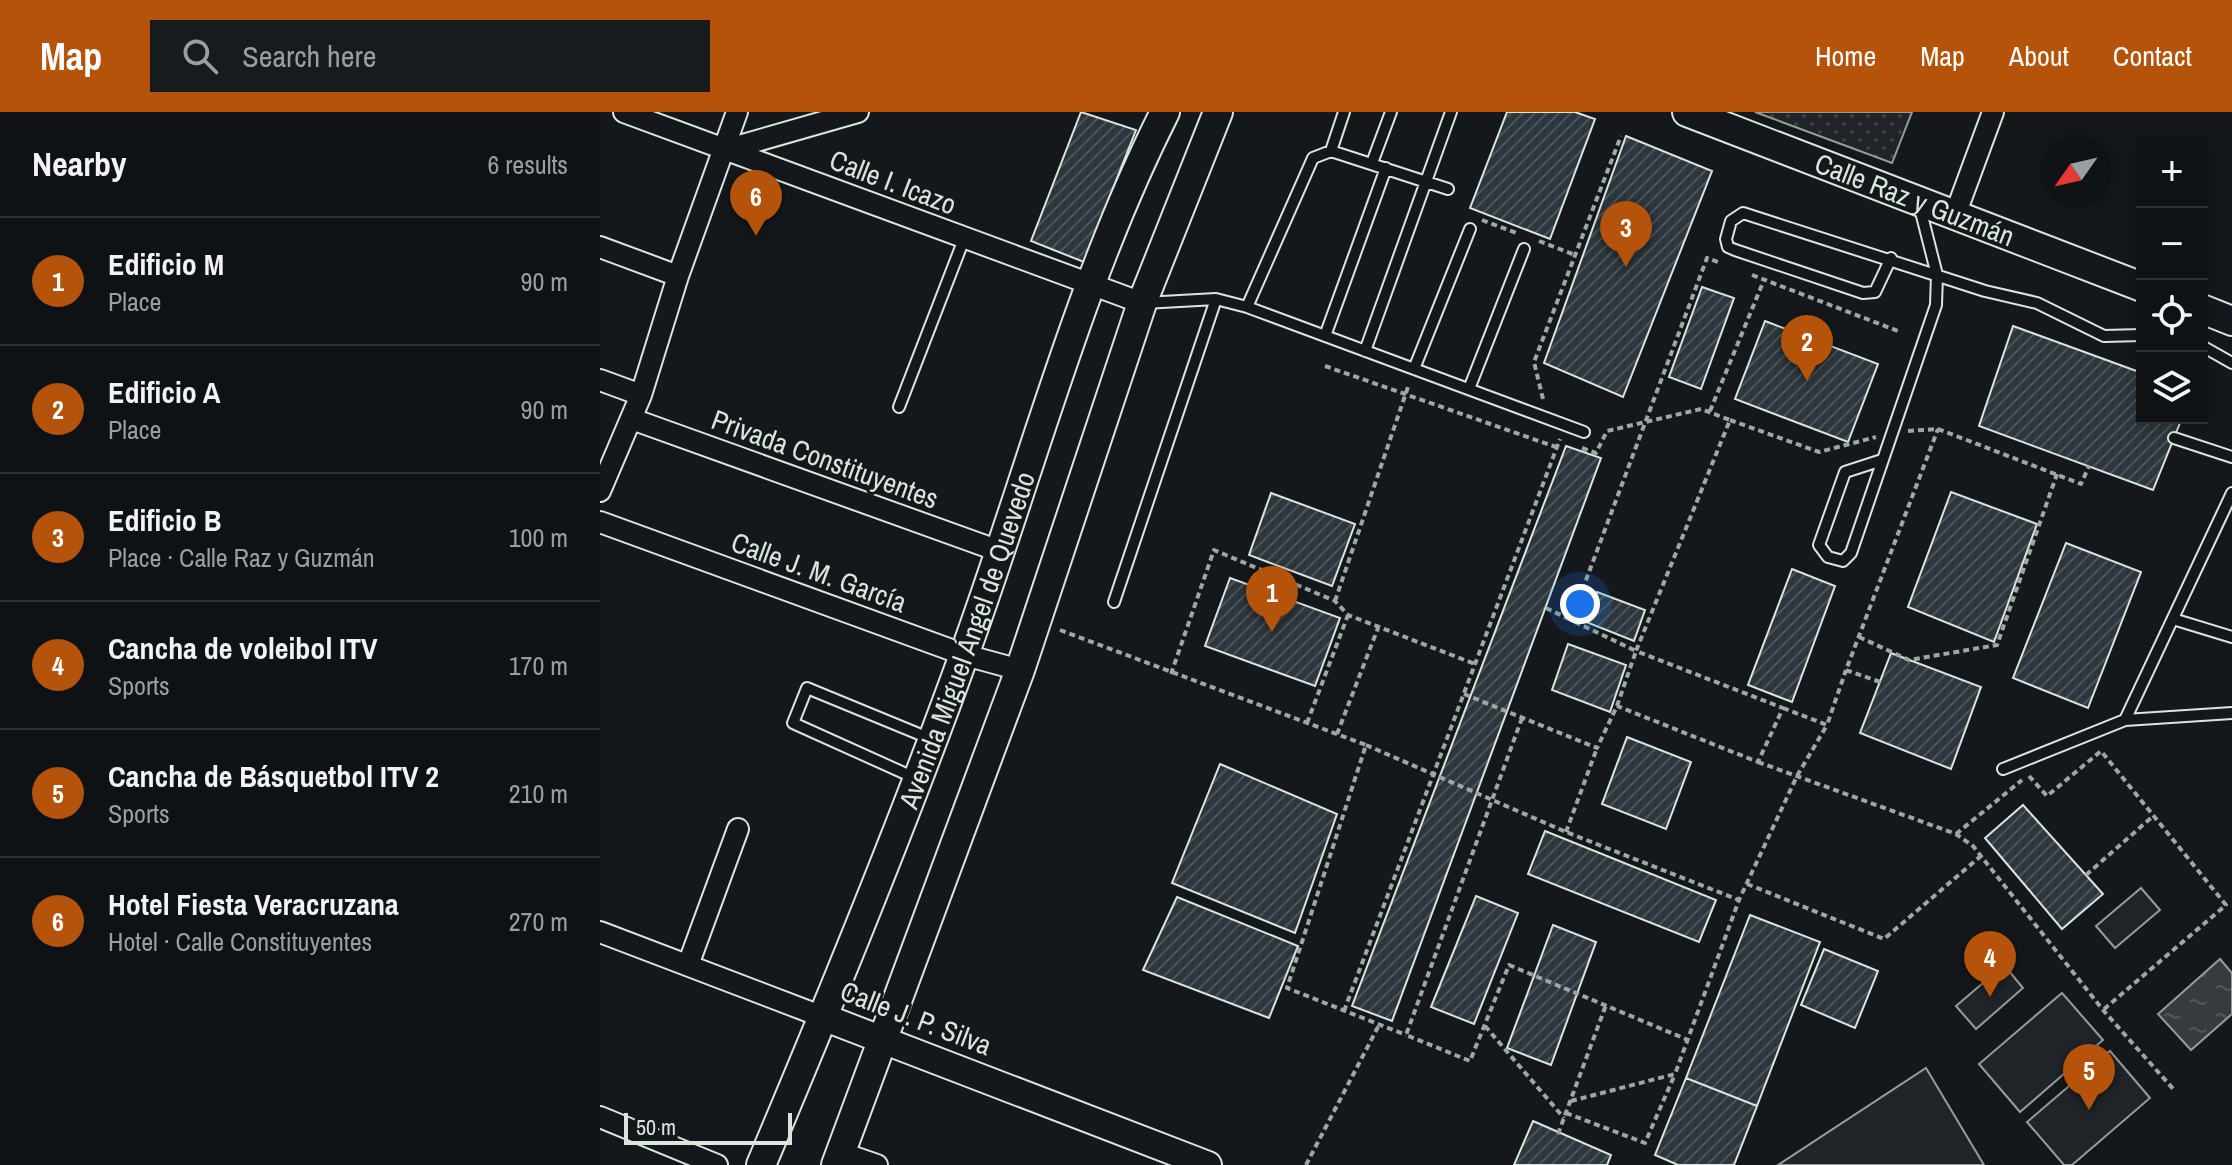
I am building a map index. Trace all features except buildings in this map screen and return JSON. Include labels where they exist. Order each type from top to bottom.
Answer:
[{"type":"main road","name":"Avenida Miguel Ángel de Quevedo","points":[[761,1165],[823,1017],[965,655],[1091,286],[1165,112]]},
{"type":"main road","name":"Avenida Miguel Ángel de Quevedo","points":[[839,1159],[1020,670],[1142,303],[1218,112]]},
{"type":"main road","points":[[1205,144],[1233,112]]},
{"type":"main road","name":"Calle Raz y Guzmán","points":[[1687,112],[2136,285]]},
{"type":"main road","points":[[2208,311],[2232,321]]},
{"type":"street","name":"Calle I. Icazo","points":[[624,112],[1142,303]]},
{"type":"street","points":[[600,491],[641,395],[678,276],[737,112]]},
{"type":"street","points":[[725,150],[858,112]]},
{"type":"street","points":[[1955,215],[1993,112]]},
{"type":"street","points":[[600,247],[678,276]]},
{"type":"street","points":[[600,380],[641,395]]},
{"type":"street","name":"Privada Constituyentes","points":[[632,419],[999,551]]},
{"type":"street","name":"Calle J. M. García","points":[[600,522],[965,655],[1020,670]]},
{"type":"street","points":[[688,965],[738,829]]},
{"type":"street","name":"Calle J. P. Silva","points":[[600,932],[1208,1165]]},
{"type":"street","points":[[600,1117],[717,1165]]},
{"type":"street","points":[[839,1159],[877,1165]]},
{"type":"lane","points":[[1331,151],[1344,112]]},
{"type":"lane","points":[[1372,163],[1391,112]]},
{"type":"lane","points":[[1365,351],[1451,112]]},
{"type":"lane","points":[[1247,307],[1313,158],[1331,151],[1448,189]]},
{"type":"lane","points":[[1325,336],[1386,168]]},
{"type":"lane","points":[[1882,460],[1853,468],[1841,477],[1819,545],[1828,557],[1843,561],[1851,553],[1936,305],[1937,275],[1919,201]]},
{"type":"lane","points":[[1891,258],[1875,292],[1863,293],[1735,250],[1728,247],[1726,239],[1731,221],[1743,213],[1891,258],[1937,275],[2037,303],[2104,336],[2136,335]]},
{"type":"lane","points":[[1414,369],[1470,229]]},
{"type":"lane","points":[[899,407],[964,239]]},
{"type":"lane","points":[[1469,389],[1524,249]]},
{"type":"lane","points":[[1142,303],[1216,299],[1247,307],[1584,432]]},
{"type":"lane","points":[[1114,602],[1216,299]]},
{"type":"lane","points":[[2208,349],[2232,363]]},
{"type":"lane","points":[[2174,438],[2232,457]]},
{"type":"lane","points":[[2125,720],[2232,493]]},
{"type":"lane","points":[[2173,619],[2232,637]]},
{"type":"lane","points":[[916,778],[793,723],[807,688],[932,739]]},
{"type":"lane","points":[[2003,769],[2125,720],[2232,713]]},
{"type":"path","points":[[1556,447],[1534,362],[1621,136]]},
{"type":"path","points":[[1571,620],[1707,258],[1722,263]]},
{"type":"path","points":[[1750,274],[1898,331]]},
{"type":"path","points":[[1710,411],[1764,280]]},
{"type":"path","points":[[1325,366],[1556,447]]},
{"type":"path","points":[[1335,601],[1414,369]]},
{"type":"path","points":[[1344,1011],[1560,439],[1596,453],[1607,431],[1701,409],[1819,452],[1891,433],[1938,429],[2081,484],[2089,466]]},
{"type":"path","points":[[1566,832],[1730,420]]},
{"type":"path","points":[[1485,1026],[1565,1116],[1645,1143],[1675,1074],[1739,900],[1797,776],[1827,725],[1938,429]]},
{"type":"path","points":[[1859,637],[1909,660],[1997,645],[2057,474]]},
{"type":"path","points":[[1171,674],[1214,550],[1335,601],[1348,615],[1475,664]]},
{"type":"path","points":[[1546,608],[1636,651],[1827,725]]},
{"type":"path","points":[[1307,723],[1348,615]]},
{"type":"path","points":[[1037,621],[1366,745],[1566,832],[1739,900]]},
{"type":"path","points":[[1337,734],[1378,627]]},
{"type":"path","points":[[1846,670],[1880,682]]},
{"type":"path","points":[[1464,694],[1597,748]]},
{"type":"path","points":[[1617,706],[1758,762],[1956,834],[1982,855],[2103,1010],[2175,1091]]},
{"type":"path","points":[[1758,762],[1783,708]]},
{"type":"path","points":[[1406,1035],[1522,718]]},
{"type":"path","points":[[1366,745],[1287,988],[1470,1061],[1509,965],[1688,1040]]},
{"type":"path","points":[[1956,834],[2028,775],[2047,796],[2101,751],[2226,905],[2103,1010]]},
{"type":"path","points":[[2086,875],[2152,817]]},
{"type":"path","points":[[1747,884],[1884,939],[1982,855]]},
{"type":"path","points":[[1565,1116],[1606,1005]]},
{"type":"path","points":[[1306,1165],[1379,1025]]},
{"type":"path","points":[[1558,1134],[1571,1101],[1675,1074]]},
{"type":"shaded area","points":[[1755,112],[1912,112],[1892,163]]},
{"type":"shaded area","points":[[2141,888],[2160,910],[2115,948],[2096,926]]},
{"type":"shaded area","points":[[2004,965],[2023,988],[1976,1029],[1956,1006]]},
{"type":"shaded area","points":[[2062,993],[2103,1040],[2020,1112],[1979,1064]]},
{"type":"shaded area","points":[[2110,1051],[2150,1098],[2072,1165],[2064,1165],[2027,1122]]},
{"type":"shaded area","points":[[1926,1068],[1984,1165],[1778,1165]]},
{"type":"water","points":[[2220,959],[2232,973],[2232,1014],[2191,1050],[2158,1014]]},
{"type":"place","name":"Hotel Fiesta Veracruzana","points":[[756,236]]},
{"type":"place","name":"Edificio B","points":[[1626,267]]},
{"type":"place","name":"Edificio A","points":[[1807,381]]},
{"type":"place","name":"Edificio M","points":[[1272,632]]},
{"type":"place","name":"Cancha de voleibol ITV","points":[[1990,997]]},
{"type":"place","name":"Cancha de Básquetbol ITV 2","points":[[2089,1110]]}]
